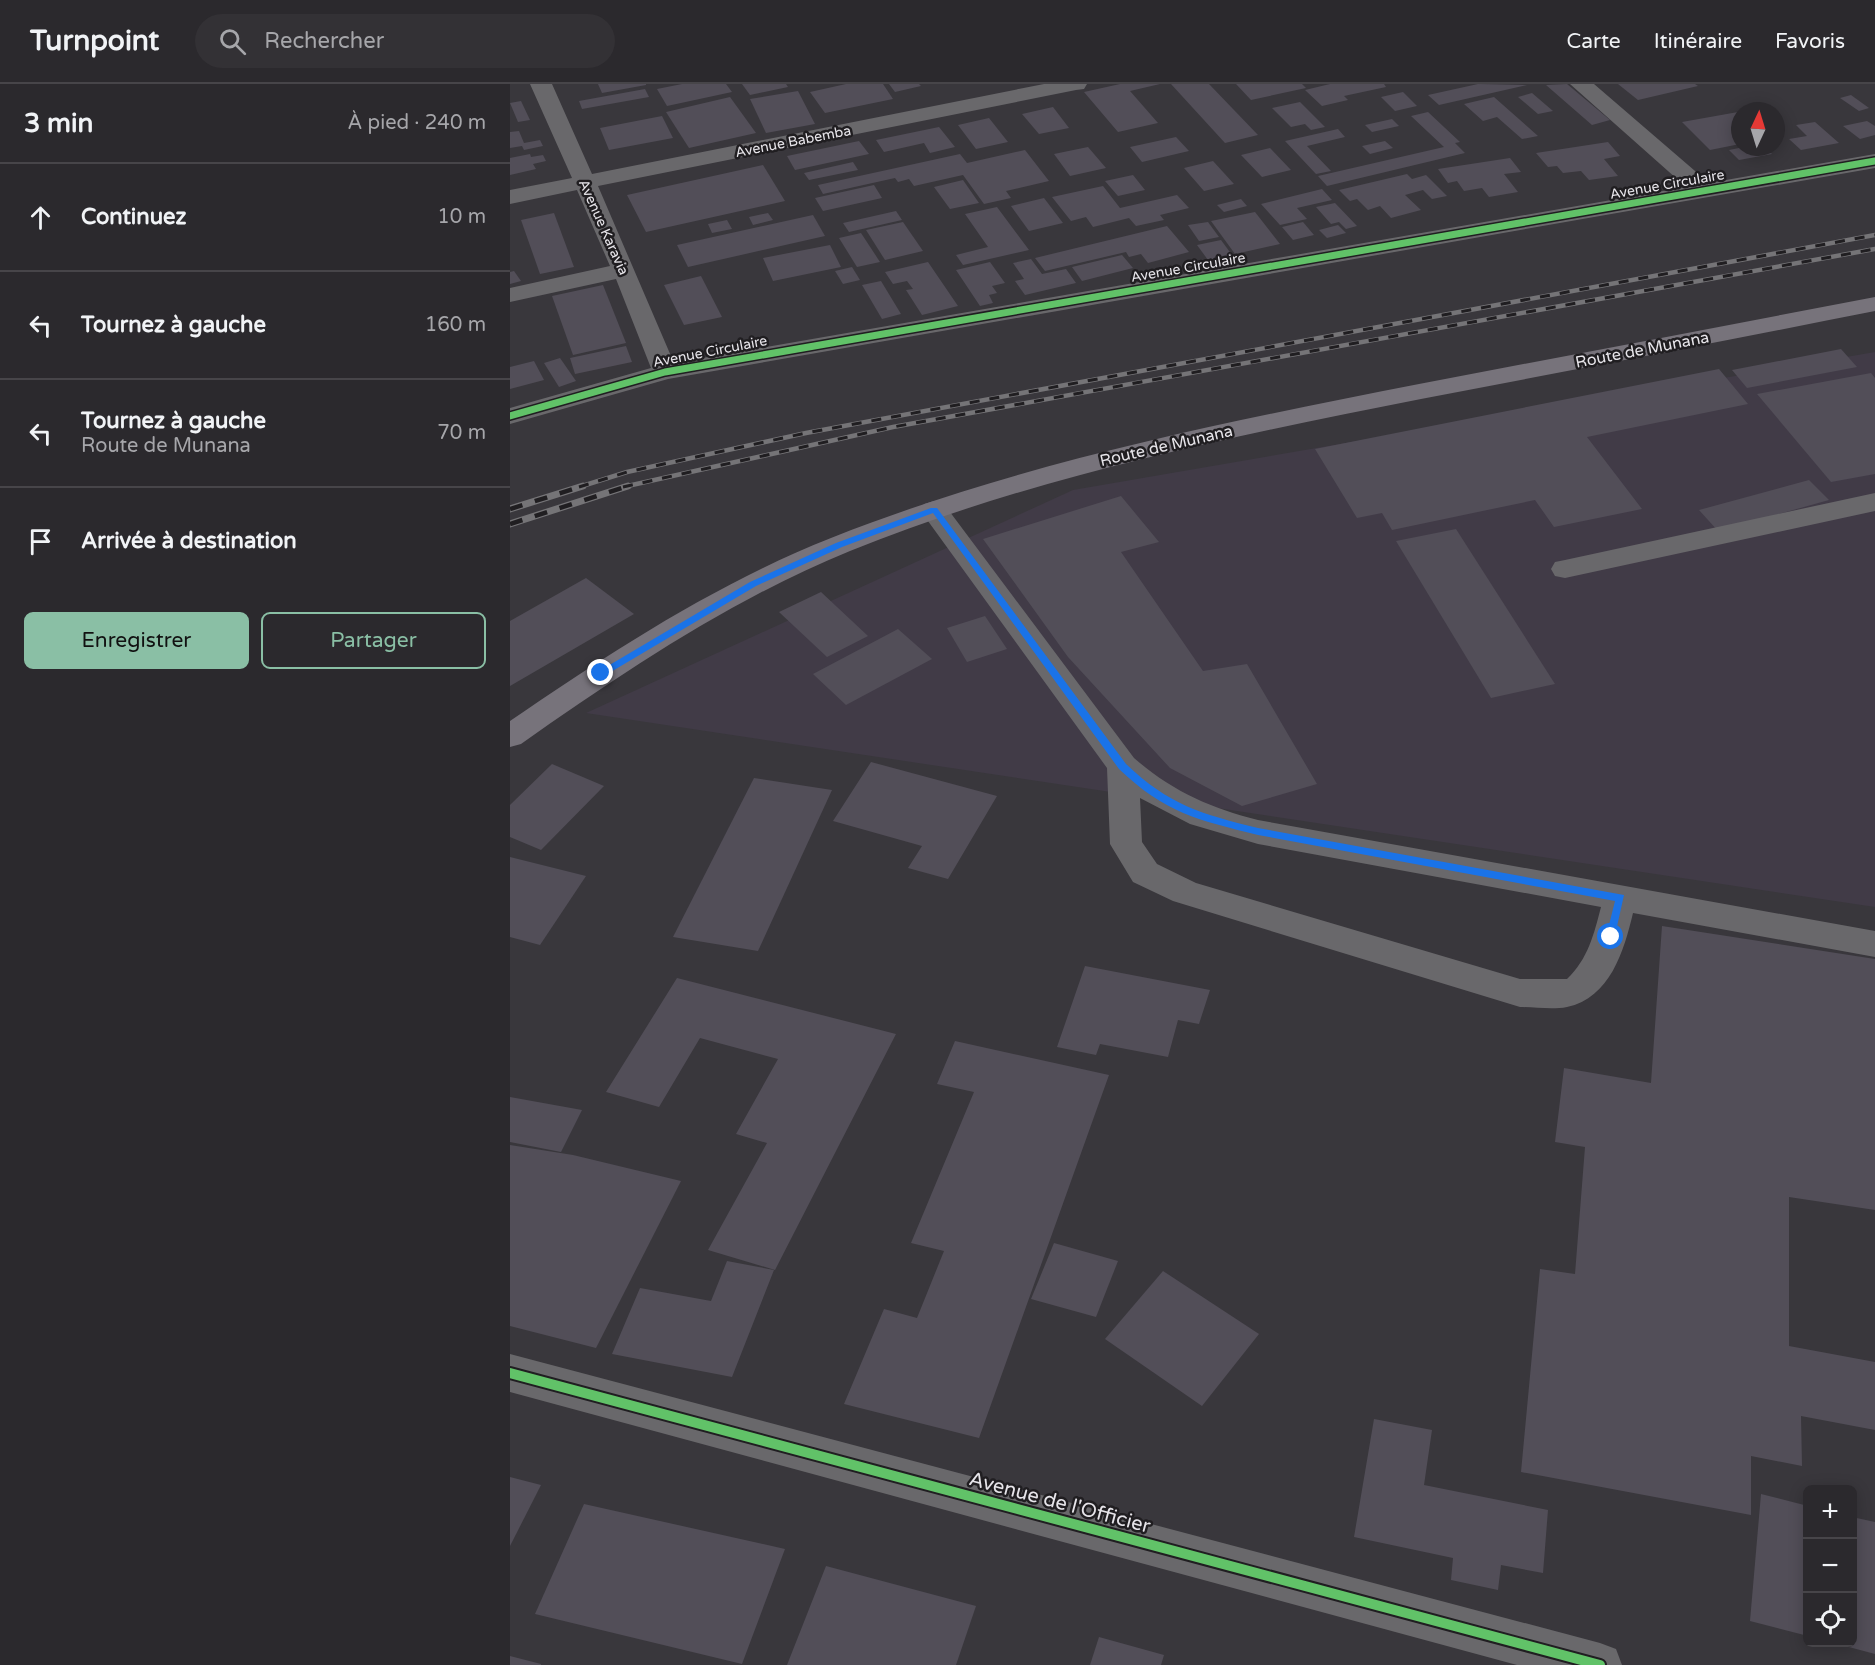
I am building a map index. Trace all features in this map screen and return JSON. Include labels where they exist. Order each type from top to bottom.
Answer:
[{"type":"main road","name":"Route de Munana","points":[[510,736],[601,673],[753,584],[839,545],[934,510],[1048,474],[1275,420],[1875,304]]},
{"type":"street","name":"Avenue Karavia","points":[[541,84],[624,270],[664,372]]},
{"type":"street","points":[[1581,84],[1704,191]]},
{"type":"street","name":"Avenue Babemba","points":[[510,197],[1066,85]]},
{"type":"street","name":"Avenue Circulaire","points":[[510,416],[664,372],[1875,161]]},
{"type":"street","points":[[510,295],[624,270]]},
{"type":"street","points":[[1565,569],[1875,502]]},
{"type":"street","points":[[934,510],[1123,766],[1147,790],[1177,807],[1208,819],[1258,832],[1875,944]]},
{"type":"street","points":[[1123,766],[1126,844],[1145,873],[1185,892],[1520,993],[1570,993],[1594,974],[1611,937],[1620,898]]},
{"type":"street","name":"Avenue de l'Officier","points":[[510,1373],[1600,1665]]},
{"type":"shaded area","points":[[1875,352],[1875,907],[586,713],[1073,490]]},
{"type":"building","points":[[598,84],[646,84],[646,85],[602,93]]},
{"type":"building","points":[[682,84],[726,84],[732,92],[667,106],[657,89]]},
{"type":"building","points":[[742,84],[786,84],[788,87],[750,95]]},
{"type":"building","points":[[846,84],[883,84],[893,99],[825,113],[810,92]]},
{"type":"building","points":[[889,84],[919,84],[921,86],[895,92]]},
{"type":"building","points":[[1120,84],[1160,84],[1130,91],[1158,123],[1118,132],[1084,92]]},
{"type":"building","points":[[1171,84],[1209,84],[1258,135],[1225,143]]},
{"type":"building","points":[[1236,84],[1302,84],[1306,88],[1251,100]]},
{"type":"building","points":[[1330,84],[1384,84],[1386,87],[1344,96],[1348,100],[1322,106],[1305,90]]},
{"type":"building","points":[[1478,84],[1527,85],[1439,105],[1428,95]]},
{"type":"building","points":[[1567,84],[1610,120],[1592,125],[1546,85]]},
{"type":"building","points":[[1618,84],[1695,84],[1698,86],[1638,100]]},
{"type":"building","points":[[645,89],[649,97],[582,109],[579,101]]},
{"type":"building","points":[[798,91],[815,124],[766,133],[750,99]]},
{"type":"building","points":[[1403,92],[1417,106],[1395,111],[1381,97]]},
{"type":"building","points":[[1532,93],[1553,111],[1538,114],[1518,97]]},
{"type":"building","points":[[1851,95],[1869,108],[1859,111],[1840,98]]},
{"type":"building","points":[[730,97],[756,133],[689,148],[666,112]]},
{"type":"building","points":[[1494,97],[1538,136],[1522,139],[1497,117],[1483,121],[1464,104]]},
{"type":"building","points":[[521,101],[530,120],[518,122],[510,103]]},
{"type":"building","points":[[1300,102],[1325,127],[1311,130],[1305,124],[1291,127],[1272,108]]},
{"type":"building","points":[[1053,107],[1069,128],[1039,134],[1022,114]]},
{"type":"building","points":[[1428,112],[1460,142],[1455,143],[1465,153],[1327,186],[1318,176],[1444,147],[1411,116]]},
{"type":"building","points":[[1731,113],[1731,146],[1710,150],[1682,122]]},
{"type":"building","points":[[662,116],[673,138],[609,150],[600,128]]},
{"type":"building","points":[[989,118],[1008,142],[976,149],[958,125]]},
{"type":"building","points":[[1392,119],[1399,126],[1372,132],[1365,125]]},
{"type":"building","points":[[1867,121],[1875,126],[1875,135],[1860,139],[1843,126]]},
{"type":"building","points":[[1815,122],[1839,143],[1801,150],[1789,139],[1807,136],[1796,125]]},
{"type":"building","points":[[939,127],[955,147],[930,153],[924,143],[884,152],[876,140]]},
{"type":"building","points":[[1338,129],[1345,137],[1307,146],[1331,171],[1316,174],[1285,141]]},
{"type":"building","points":[[519,131],[524,143],[540,140],[543,146],[524,150],[522,146],[510,148],[510,132]]},
{"type":"building","points":[[1176,137],[1189,151],[1142,162],[1130,147]]},
{"type":"building","points":[[859,141],[869,154],[795,170],[787,156]]},
{"type":"building","points":[[1385,141],[1393,148],[1370,154],[1362,146]]},
{"type":"building","points":[[1608,142],[1620,156],[1604,159],[1618,176],[1589,180],[1581,171],[1563,173],[1557,166],[1548,167],[1536,153]]},
{"type":"building","points":[[1088,147],[1106,168],[1070,176],[1054,154]]},
{"type":"building","points":[[1270,148],[1291,170],[1262,177],[1241,155]]},
{"type":"building","points":[[1025,150],[1049,181],[1006,191],[1011,198],[984,204],[963,175],[914,186],[909,179],[898,182],[895,178],[823,194],[818,185],[960,154],[967,163]]},
{"type":"building","points":[[530,154],[531,157],[543,155],[546,161],[533,164],[536,169],[510,175],[510,158]]},
{"type":"building","points":[[1735,156],[1761,156],[1739,160]]},
{"type":"building","points":[[1510,158],[1521,172],[1504,174],[1518,192],[1489,197],[1482,188],[1464,191],[1457,181],[1448,183],[1438,169]]},
{"type":"building","points":[[1213,161],[1234,184],[1204,191],[1184,168]]},
{"type":"building","points":[[853,162],[858,170],[809,180],[804,173]]},
{"type":"building","points":[[763,165],[785,201],[646,232],[627,195]]},
{"type":"building","points":[[1407,174],[1412,179],[1426,175],[1447,196],[1432,199],[1423,190],[1405,195],[1421,210],[1391,218],[1380,206],[1368,210],[1357,199],[1350,201],[1339,190]]},
{"type":"building","points":[[1133,175],[1145,190],[1118,196],[1105,181]]},
{"type":"building","points":[[963,180],[979,203],[950,209],[934,187]]},
{"type":"building","points":[[874,185],[882,198],[823,211],[815,198]]},
{"type":"building","points":[[1103,186],[1120,208],[1177,195],[1189,208],[1160,215],[1164,220],[1136,226],[1129,218],[1093,227],[1086,217],[1071,221],[1052,197]]},
{"type":"building","points":[[1322,189],[1332,200],[1297,208],[1307,219],[1280,225],[1261,204]]},
{"type":"building","points":[[1044,198],[1063,223],[1029,231],[1011,206]]},
{"type":"building","points":[[1241,199],[1247,206],[1224,212],[1217,205]]},
{"type":"building","points":[[1335,203],[1357,226],[1346,229],[1339,222],[1331,224],[1316,207]]},
{"type":"building","points":[[997,207],[1029,250],[963,265],[956,255],[988,247],[965,214]]},
{"type":"building","points":[[896,211],[902,220],[849,232],[843,223]]},
{"type":"building","points":[[1255,212],[1280,244],[1235,254],[1211,221]]},
{"type":"building","points":[[554,213],[574,267],[540,274],[521,220]]},
{"type":"building","points":[[768,213],[773,220],[753,225],[749,217]]},
{"type":"building","points":[[813,215],[825,236],[688,267],[677,245]]},
{"type":"building","points":[[727,220],[732,229],[712,233],[708,224]]},
{"type":"building","points":[[903,222],[923,251],[885,260],[866,230]]},
{"type":"building","points":[[1208,222],[1219,237],[1199,241],[1188,225]]},
{"type":"building","points":[[1303,222],[1314,235],[1293,240],[1282,227]]},
{"type":"building","points":[[1338,225],[1346,233],[1327,238],[1319,230]]},
{"type":"building","points":[[1167,226],[1189,252],[1148,263],[1141,254],[1129,257],[1126,252],[1045,271],[1035,258]]},
{"type":"building","points":[[861,233],[880,262],[857,267],[839,238]]},
{"type":"building","points":[[1221,240],[1232,255],[1208,260],[1197,245]]},
{"type":"building","points":[[830,245],[841,267],[773,281],[763,258]]},
{"type":"building","points":[[1122,255],[1133,268],[1082,281],[1072,267]]},
{"type":"building","points":[[1031,259],[1042,274],[1066,269],[1076,283],[1025,295],[1015,281],[1024,279],[1013,263]]},
{"type":"building","points":[[928,262],[958,306],[922,315],[906,290],[913,289],[907,281],[893,284],[885,272]]},
{"type":"building","points":[[990,262],[1005,283],[992,286],[997,293],[989,295],[993,303],[980,306],[956,270]]},
{"type":"building","points":[[852,267],[860,280],[843,284],[835,271]]},
{"type":"building","points":[[514,271],[521,281],[510,284],[510,272]]},
{"type":"building","points":[[701,276],[722,317],[684,325],[664,285]]},
{"type":"building","points":[[881,281],[901,314],[882,319],[862,285]]},
{"type":"building","points":[[603,285],[626,343],[573,355],[552,296]]},
{"type":"building","points":[[626,346],[632,362],[575,374],[570,358]]},
{"type":"building","points":[[1841,349],[1857,367],[1747,388],[1732,370]]},
{"type":"building","points":[[560,358],[576,381],[559,387],[544,363]]},
{"type":"building","points":[[534,361],[544,380],[510,389],[510,367]]},
{"type":"building","points":[[1719,369],[1748,404],[1587,437],[1642,509],[1554,527],[1535,500],[1392,530],[1382,513],[1357,518],[1315,449]]},
{"type":"building","points":[[1871,373],[1875,378],[1875,474],[1831,482],[1757,394]]},
{"type":"building","points":[[1809,480],[1829,500],[1718,531],[1699,510]]},
{"type":"building","points":[[1121,496],[1159,542],[1121,552],[1203,671],[1247,664],[1317,784],[1242,806],[1170,768],[1068,657],[983,539]]},
{"type":"building","points":[[1456,529],[1555,684],[1491,698],[1396,541]]},
{"type":"building","points":[[586,578],[634,614],[510,686],[510,621]]},
{"type":"building","points":[[821,592],[868,636],[827,657],[779,612]]},
{"type":"building","points":[[985,616],[1007,649],[967,662],[947,628]]},
{"type":"building","points":[[898,629],[932,659],[846,705],[813,674]]},
{"type":"building","points":[[871,762],[997,796],[948,879],[908,868],[922,846],[833,821]]},
{"type":"building","points":[[552,764],[604,786],[541,850],[510,837],[510,805]]},
{"type":"building","points":[[754,778],[832,790],[758,951],[673,937]]},
{"type":"building","points":[[510,857],[586,876],[540,945],[510,937]]},
{"type":"building","points":[[1662,926],[1875,959],[1875,1210],[1789,1197],[1789,1346],[1875,1362],[1875,1430],[1801,1416],[1802,1466],[1751,1456],[1751,1515],[1521,1472],[1540,1269],[1575,1274],[1585,1147],[1555,1142],[1564,1068],[1651,1083]]},
{"type":"building","points":[[1085,966],[1210,990],[1199,1024],[1178,1020],[1168,1057],[1100,1044],[1096,1055],[1057,1047]]},
{"type":"building","points":[[677,978],[896,1034],[775,1270],[708,1250],[767,1143],[736,1134],[778,1059],[700,1038],[659,1107],[606,1092]]},
{"type":"building","points":[[955,1041],[1109,1075],[979,1438],[844,1404],[884,1309],[917,1318],[944,1251],[911,1243],[974,1092],[937,1084]]},
{"type":"building","points":[[510,1097],[582,1110],[561,1152],[510,1142]]},
{"type":"building","points":[[510,1145],[573,1155],[681,1181],[596,1348],[510,1326]]},
{"type":"building","points":[[1054,1243],[1118,1261],[1096,1317],[1031,1299]]},
{"type":"building","points":[[727,1261],[774,1270],[732,1377],[612,1354],[640,1288],[711,1301]]},
{"type":"building","points":[[1163,1271],[1259,1334],[1202,1406],[1105,1339]]},
{"type":"building","points":[[1374,1419],[1432,1430],[1424,1485],[1548,1510],[1543,1573],[1501,1565],[1498,1590],[1451,1580],[1453,1558],[1354,1537]]},
{"type":"building","points":[[510,1477],[541,1485],[510,1546]]},
{"type":"building","points":[[1761,1494],[1803,1505],[1803,1635],[1750,1621]]},
{"type":"building","points":[[584,1504],[785,1549],[742,1664],[535,1614]]},
{"type":"building","points":[[1857,1518],[1875,1522],[1875,1654],[1849,1647],[1857,1647]]},
{"type":"building","points":[[826,1566],[976,1606],[956,1665],[787,1665]]},
{"type":"building","points":[[1099,1637],[1164,1655],[1161,1665],[1090,1665]]},
{"type":"building","points":[[510,1656],[541,1664],[541,1665],[510,1665]]},
{"type":"railway","points":[[579,487],[627,472],[806,433],[1875,235]]},
{"type":"railway","points":[[623,487],[893,427],[1875,249]]},
{"type":"railway","points":[[510,509],[583,486]]},
{"type":"railway","points":[[510,524],[628,486]]},
{"type":"cycle path","points":[[510,416],[665,372],[1875,161]]},
{"type":"cycle path","points":[[510,1373],[1600,1665]]},
{"type":"route","points":[[601,673],[677,626],[753,584],[839,545],[934,510],[1123,766],[1147,790],[1177,807],[1208,819],[1258,832],[1620,898],[1611,937]]}]
